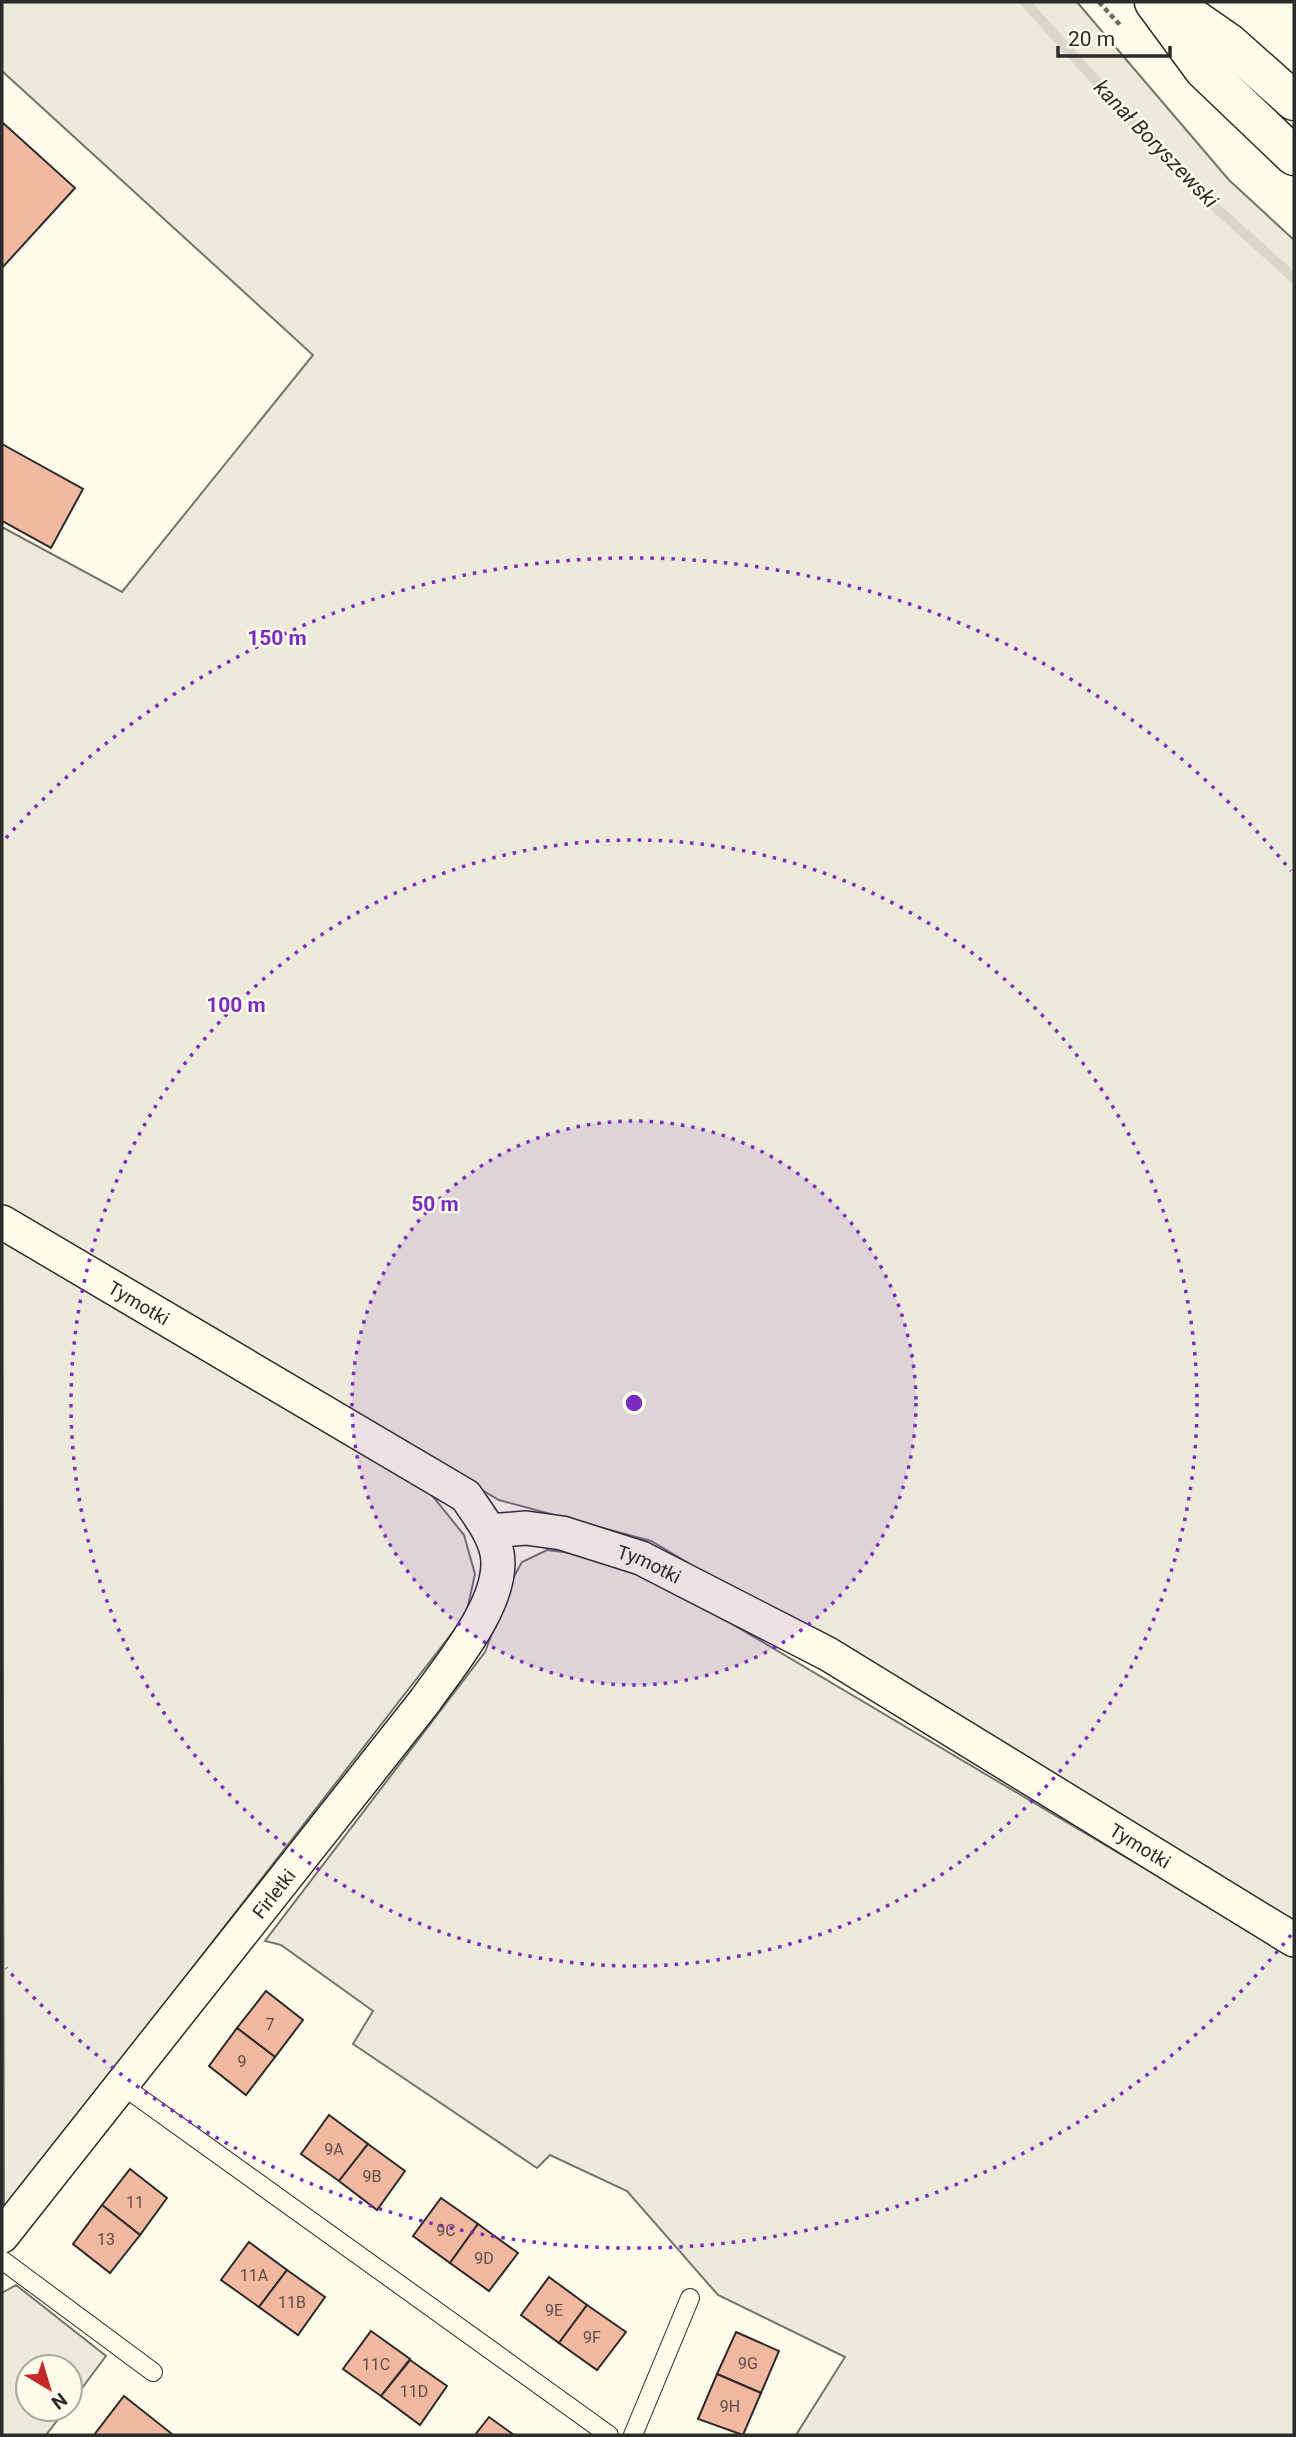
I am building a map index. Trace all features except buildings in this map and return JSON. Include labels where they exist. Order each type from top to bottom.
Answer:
[{"type":"street","points":[[1154,2],[1204,70],[1294,156]]},
{"type":"street","points":[[1170,2],[1229,43],[1294,101]]},
{"type":"street","name":"Tymotki","points":[[2,1222],[466,1496],[489,1531],[526,1528],[562,1533],[640,1559],[676,1576],[828,1654],[1294,1940]]},
{"type":"street","name":"Firletki","points":[[2,2236],[425,1701],[481,1619],[495,1582],[498,1554],[489,1531]]},
{"type":"lane","points":[[122,2086],[609,2435]]},
{"type":"lane","points":[[2,2260],[153,2372]]},
{"type":"lane","points":[[633,2435],[690,2298]]},
{"type":"shaded area","points":[[2,2],[1077,2],[1229,180],[1294,240],[1294,1923],[651,1541],[499,1500],[2,1207],[2,527],[122,592],[313,355],[2,71]]},
{"type":"shaded area","points":[[2,1238],[427,1489],[464,1535],[475,1574],[466,1615],[4,2211]]},
{"type":"shaded area","points":[[547,1550],[587,1555],[653,1577],[1294,1957],[1294,2435],[796,2435],[845,2357],[718,2295],[627,2191],[550,2155],[537,2168],[353,2044],[373,2011],[281,1945],[265,1941],[485,1652],[511,1582],[522,1562]]},
{"type":"shaded area","points":[[16,2285],[106,2356],[84,2385],[84,2353],[14,2353],[14,2423],[55,2423],[46,2435],[2,2435],[2,2293]]},
{"type":"waterway","name":"kanał Boryszewski","points":[[1025,2],[1182,177],[1294,278]]}]
